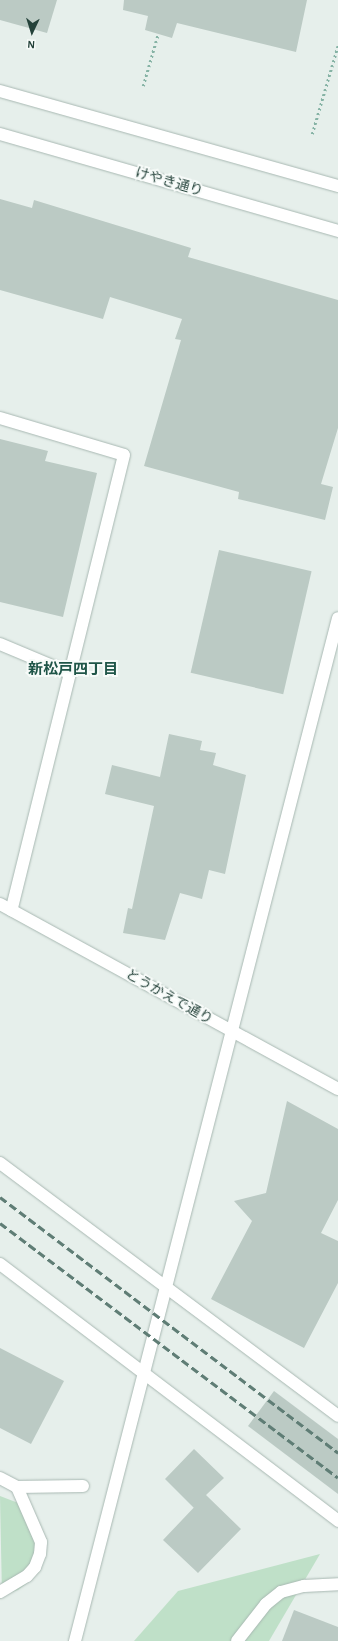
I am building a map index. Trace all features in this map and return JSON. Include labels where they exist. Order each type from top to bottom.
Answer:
[{"type":"street","points":[[0,92],[338,186]]},
{"type":"street","name":"けやき通り","points":[[0,134],[338,230]]},
{"type":"street","points":[[0,418],[124,454],[11,910]]},
{"type":"street","points":[[75,1641],[142,1373],[168,1286],[234,1032],[338,618]]},
{"type":"street","points":[[0,644],[69,673]]},
{"type":"street","name":"とうかえで通り","points":[[0,904],[338,1089]]},
{"type":"street","points":[[0,1163],[168,1286],[338,1416]]},
{"type":"street","points":[[0,1264],[338,1521]]},
{"type":"street","points":[[0,1478],[17,1487],[83,1486]]},
{"type":"street","points":[[0,1592],[27,1576],[35,1567],[40,1554],[39,1537],[17,1487]]},
{"type":"street","points":[[237,1641],[266,1604],[281,1592],[304,1586],[338,1584]]},
{"type":"path","points":[[143,86],[158,34]]},
{"type":"path","points":[[312,134],[338,45]]},
{"type":"green space","points":[[0,1496],[26,1506],[43,1534],[31,1580],[18,1590],[2,1595]]},
{"type":"green space","points":[[320,1554],[269,1641],[134,1641],[178,1591]]},
{"type":"building","points":[[0,0],[57,0],[47,33],[0,20]]},
{"type":"building","points":[[124,0],[307,0],[296,52],[177,23],[172,38],[145,30],[148,16],[123,10]]},
{"type":"building","points":[[0,199],[32,208],[34,200],[191,248],[188,257],[338,300],[338,428],[321,484],[333,487],[325,520],[238,499],[239,492],[144,466],[181,340],[175,339],[182,319],[110,297],[103,319],[0,290]]},
{"type":"building","points":[[0,439],[48,451],[45,461],[97,473],[63,617],[0,602]]},
{"type":"building","points":[[219,550],[312,571],[283,694],[191,673]]},
{"type":"building","points":[[169,734],[202,741],[200,750],[216,753],[213,765],[246,775],[225,874],[209,870],[202,899],[180,893],[165,940],[123,933],[128,908],[132,909],[154,806],[105,794],[112,765],[160,777]]},
{"type":"building","points":[[287,1101],[338,1129],[338,1200],[321,1233],[338,1241],[338,1283],[304,1348],[211,1299],[252,1221],[234,1201],[266,1193]]},
{"type":"building","points":[[0,1348],[64,1381],[31,1444],[0,1428]]},
{"type":"building","points":[[274,1391],[338,1439],[338,1494],[248,1426]]},
{"type":"building","points":[[194,1449],[224,1478],[206,1495],[241,1529],[198,1573],[163,1540],[194,1508],[165,1479]]},
{"type":"building","points":[[294,1610],[338,1627],[338,1641],[282,1641]]},
{"type":"railway","points":[[0,1197],[338,1453]]},
{"type":"railway","points":[[0,1223],[338,1478]]},
{"type":"district","name":"新松戸四丁目","points":[[73,670]]}]
